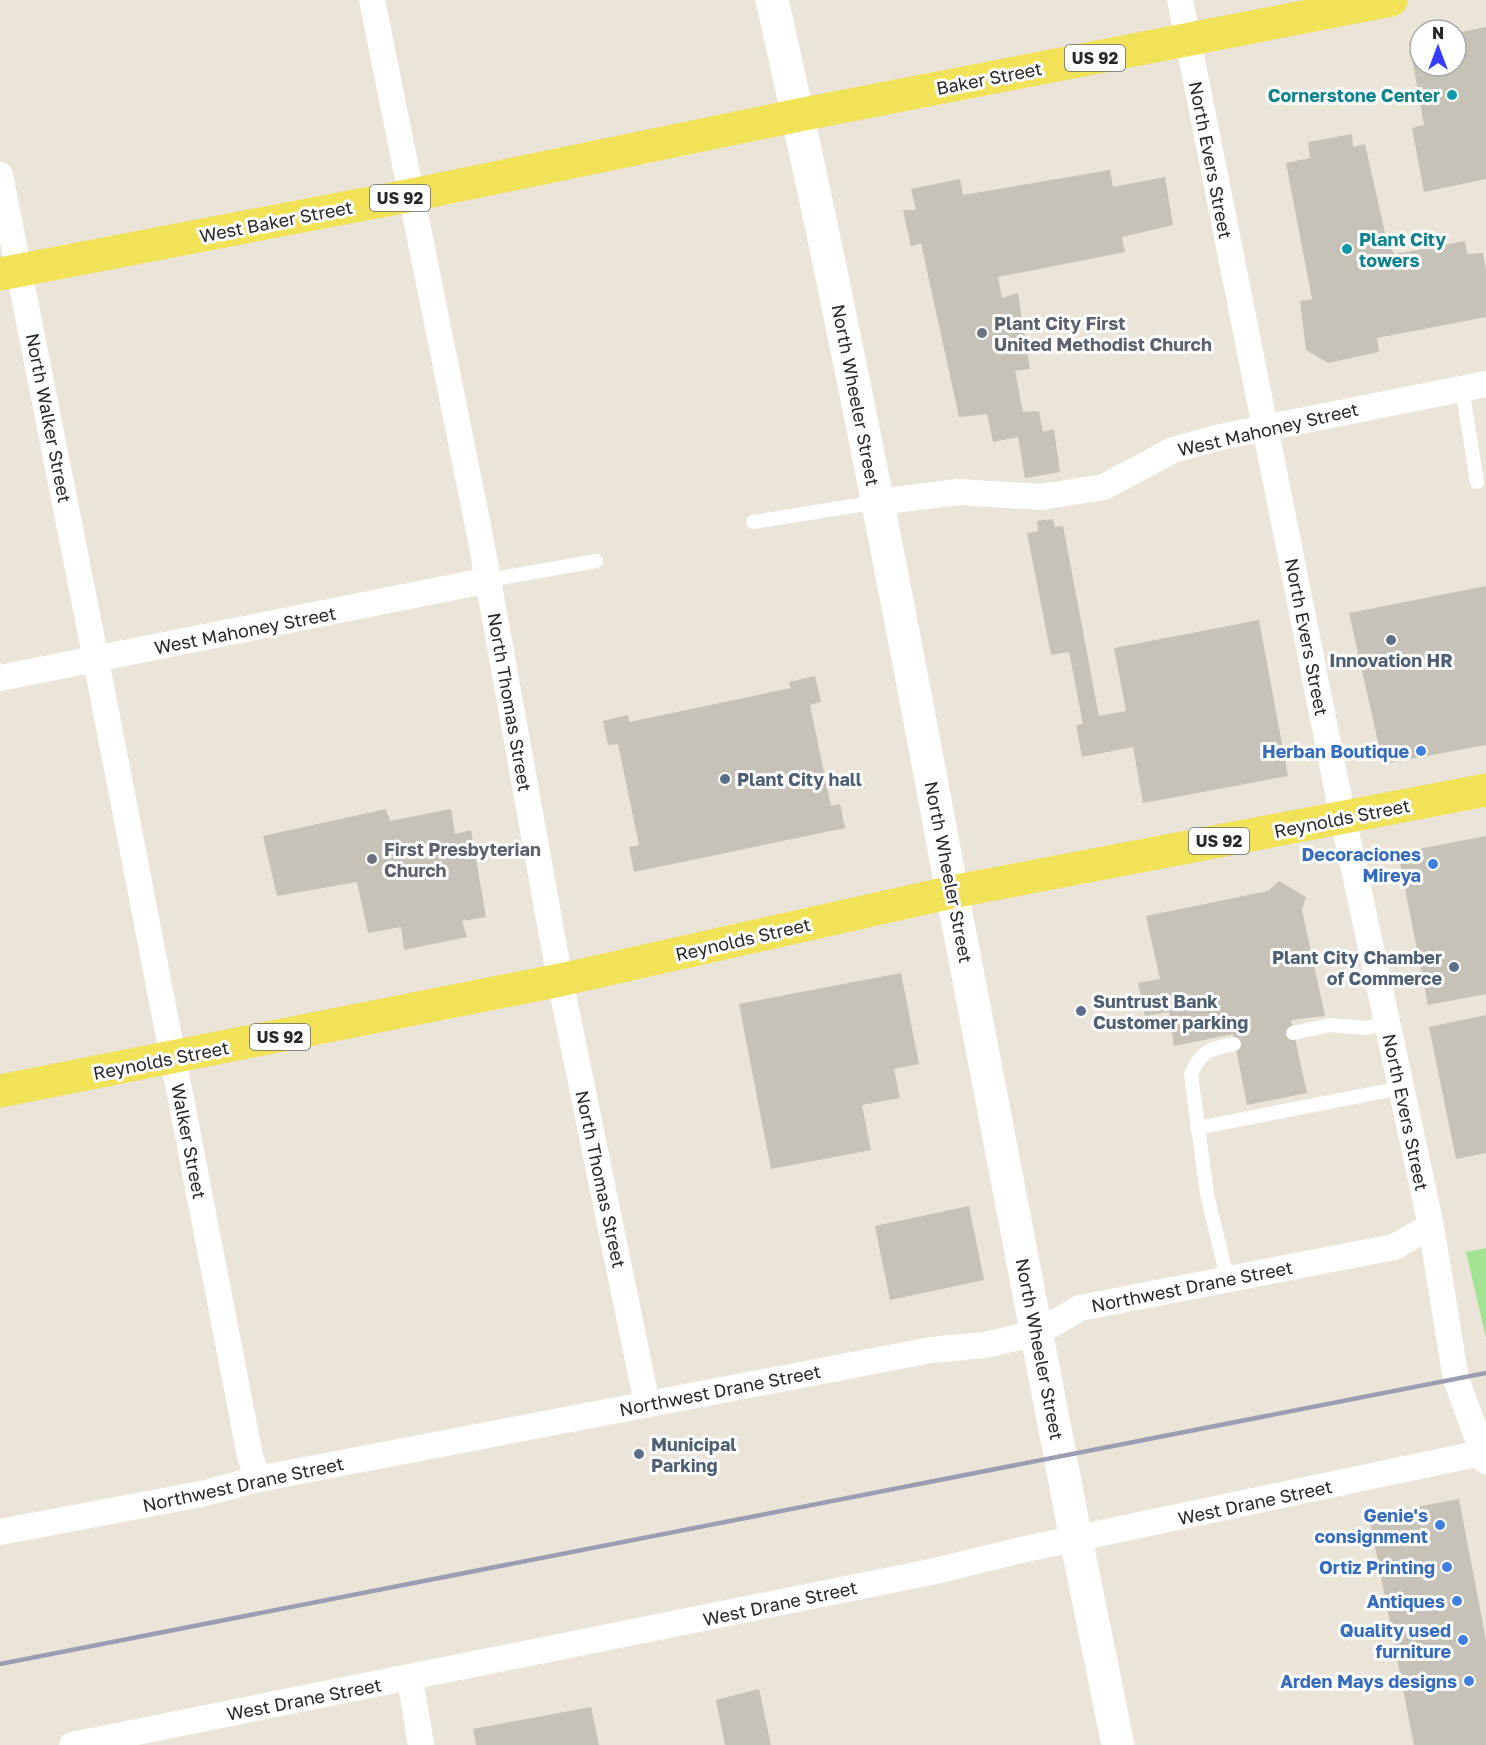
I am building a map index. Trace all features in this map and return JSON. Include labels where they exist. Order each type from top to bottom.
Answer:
[{"type":"main road","name":"North Wheeler Street","points":[[772,0],[799,115],[895,583],[1036,1334],[1118,1745]]},
{"type":"main road","name":"Baker Street","points":[[799,115],[1391,0]]},
{"type":"main road","name":"West Baker Street","points":[[10,272],[412,195],[799,115]]},
{"type":"main road","name":"Reynolds Street","points":[[0,1091],[560,980],[952,892],[1486,790]]},
{"type":"street","name":"North Thomas Street","points":[[372,0],[489,580],[560,980],[647,1404]]},
{"type":"street","name":"North Evers Street","points":[[1179,0],[1343,818],[1431,1226],[1456,1379],[1485,1455]]},
{"type":"street","name":"North Walker Street","points":[[0,175],[10,272],[96,660]]},
{"type":"street","name":"West Mahoney Street","points":[[878,502],[958,492],[1041,497],[1104,487],[1173,450],[1220,436],[1474,386]]},
{"type":"street","name":"West Mahoney Street","points":[[0,678],[489,580]]},
{"type":"street","name":"Walker Street","points":[[96,660],[250,1456],[258,1479]]},
{"type":"street","name":"Northwest Drane Street","points":[[0,1532],[201,1494],[258,1479],[931,1350],[985,1345],[1036,1334],[1080,1308],[1394,1247],[1431,1226]]},
{"type":"street","name":"West Drane Street","points":[[72,1745],[931,1572],[1076,1539],[1485,1455]]},
{"type":"street","points":[[410,1678],[421,1745]]},
{"type":"lane","points":[[1474,386],[1477,482]]},
{"type":"lane","points":[[753,522],[878,502]]},
{"type":"lane","points":[[489,580],[596,561]]},
{"type":"lane","points":[[1293,1033],[1330,1025],[1367,1028],[1387,1023]]},
{"type":"lane","points":[[1227,1278],[1207,1194],[1191,1074],[1198,1058],[1214,1048],[1234,1044]]},
{"type":"lane","points":[[1197,1128],[1401,1088]]},
{"type":"green space","points":[[1486,1248],[1486,1338],[1466,1252]]},
{"type":"building","name":"Cornerstone Center","points":[[1486,27],[1486,179],[1424,192],[1412,128],[1424,125],[1416,78],[1468,78],[1468,31]]},
{"type":"building","name":"Plant City towers","points":[[1352,134],[1353,147],[1365,144],[1388,246],[1395,254],[1465,241],[1467,254],[1483,253],[1486,270],[1486,317],[1377,338],[1379,352],[1328,363],[1306,350],[1300,301],[1312,299],[1286,163],[1310,158],[1308,142]]},
{"type":"building","name":"Plant City First United Methodist Church","points":[[1110,170],[1113,187],[1165,177],[1173,225],[1122,237],[1125,252],[998,277],[1002,298],[1018,293],[1030,369],[1015,371],[1023,412],[1039,411],[1043,432],[1054,429],[1060,472],[1025,478],[1018,437],[993,442],[987,414],[959,417],[921,243],[911,247],[903,210],[916,210],[911,189],[960,179],[963,195]]},
{"type":"building","points":[[1053,519],[1055,527],[1063,526],[1099,716],[1126,711],[1114,648],[1259,620],[1288,776],[1143,803],[1133,747],[1082,757],[1076,725],[1083,724],[1069,652],[1051,655],[1027,533],[1038,531],[1037,521]]},
{"type":"building","points":[[1486,586],[1486,745],[1383,764],[1349,613]]},
{"type":"building","name":"Plant City hall","points":[[815,676],[821,702],[810,705],[831,806],[840,804],[845,828],[634,872],[629,847],[639,845],[618,744],[608,745],[603,721],[628,715],[629,722],[791,688],[789,682]]},
{"type":"building","name":"First Presbyterian Church","points":[[386,809],[390,821],[451,809],[455,834],[471,830],[486,917],[462,921],[467,937],[404,950],[401,927],[368,933],[357,882],[277,896],[263,836]]},
{"type":"building","points":[[1486,836],[1486,994],[1428,1005],[1398,853]]},
{"type":"building","points":[[1279,881],[1306,897],[1302,910],[1325,1016],[1291,1020],[1307,1093],[1247,1105],[1233,1034],[1174,1046],[1169,1012],[1145,1016],[1138,983],[1160,979],[1146,916],[1268,891]]},
{"type":"building","points":[[901,973],[919,1064],[894,1069],[900,1098],[862,1105],[871,1150],[771,1169],[739,1004]]},
{"type":"building","points":[[1486,1015],[1486,1153],[1456,1159],[1429,1027]]},
{"type":"building","points":[[969,1206],[984,1280],[890,1300],[875,1226]]},
{"type":"building","points":[[1459,1499],[1486,1640],[1486,1745],[1414,1745],[1369,1516]]},
{"type":"building","points":[[759,1689],[771,1745],[725,1745],[716,1700]]},
{"type":"building","points":[[591,1707],[599,1745],[476,1745],[473,1729]]},
{"type":"railway","points":[[0,1664],[1486,1373]]},
{"type":"place","name":"Cornerstone Center","points":[[1452,95]]},
{"type":"place","name":"Plant City towers","points":[[1347,249]]},
{"type":"place","name":"Plant City First United Methodist Church","points":[[982,333]]},
{"type":"place","name":"Innovation HR","points":[[1391,640]]},
{"type":"place","name":"Herban Boutique","points":[[1421,751]]},
{"type":"place","name":"Plant City hall","points":[[725,779]]},
{"type":"place","name":"First Presbyterian Church","points":[[372,859]]},
{"type":"place","name":"Decoraciones Mireya","points":[[1433,864]]},
{"type":"place","name":"Plant City Chamber of Commerce","points":[[1454,967]]},
{"type":"place","name":"Suntrust Bank Customer parking","points":[[1081,1011]]},
{"type":"place","name":"Municipal Parking","points":[[639,1454]]},
{"type":"place","name":"Genie's consignment","points":[[1440,1525]]},
{"type":"place","name":"Ortiz Printing","points":[[1447,1567]]},
{"type":"place","name":"Antiques","points":[[1457,1601]]},
{"type":"place","name":"Quality used furniture","points":[[1463,1640]]},
{"type":"place","name":"Arden Mays designs","points":[[1469,1681]]}]
